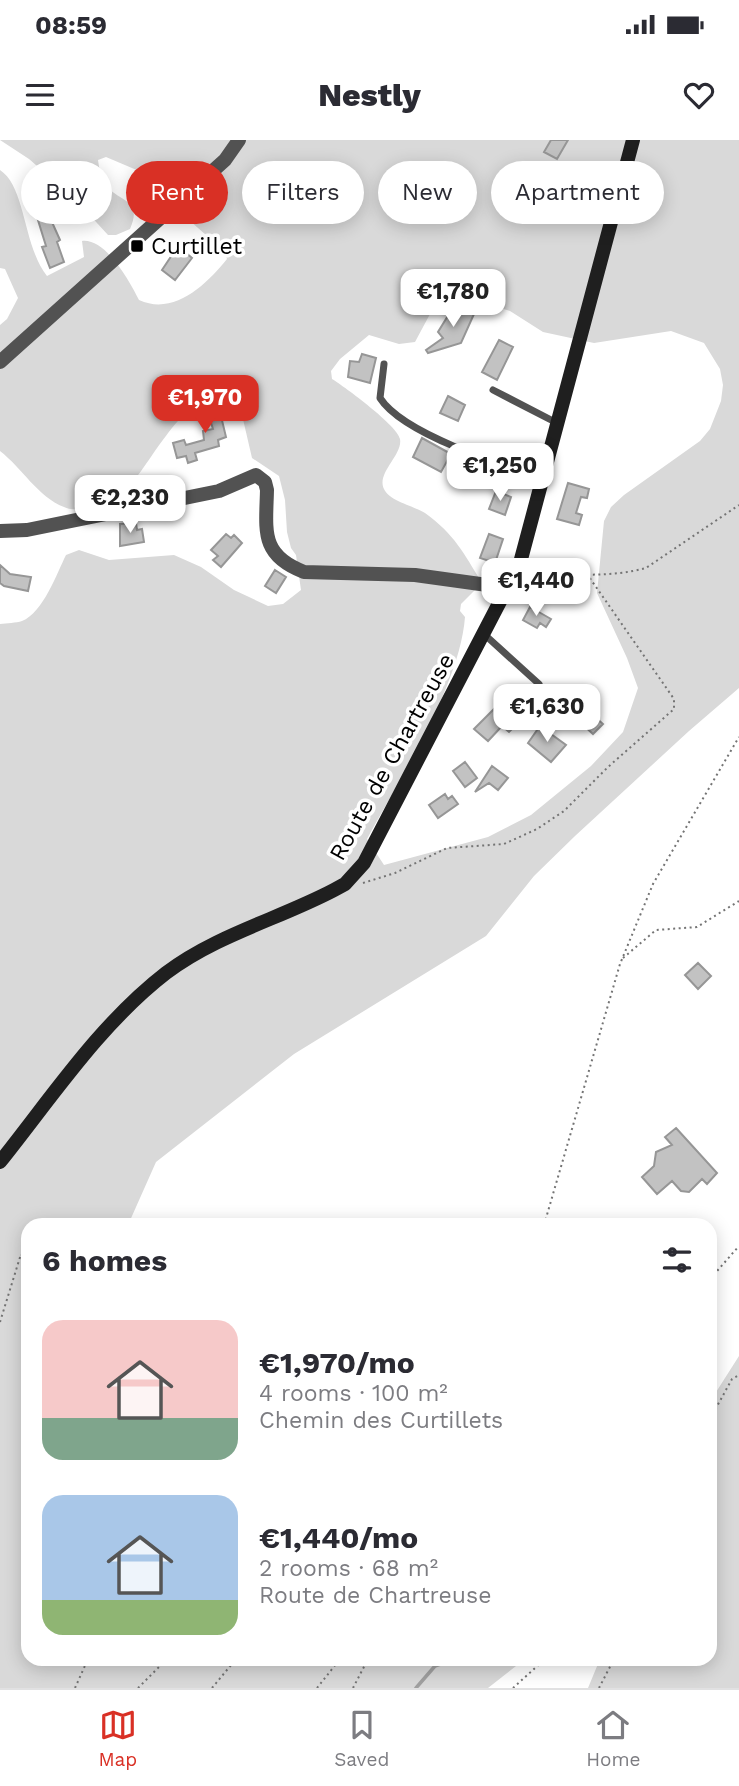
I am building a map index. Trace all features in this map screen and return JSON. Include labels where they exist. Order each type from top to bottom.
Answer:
[{"type":"main road","name":"Route de Chartreuse","points":[[0,1162],[94,1043],[131,1002],[167,972],[219,942],[302,907],[345,884],[365,863],[520,563],[545,477],[632,140]]},
{"type":"street","points":[[0,362],[225,160],[239,140]]},
{"type":"street","points":[[0,531],[27,530],[219,491],[256,475],[265,482],[267,490],[268,541],[271,551],[290,566],[304,572],[415,575],[509,588]]},
{"type":"lane","points":[[384,364],[380,398],[392,412],[431,436],[467,452],[545,477]]},
{"type":"lane","points":[[493,390],[558,423]]},
{"type":"lane","points":[[485,635],[539,684]]},
{"type":"path","points":[[520,563],[537,569],[587,574],[646,568],[739,505]]},
{"type":"path","points":[[345,884],[365,883],[395,873],[447,848],[490,846],[519,839],[564,811],[608,766],[674,709],[674,699],[587,574]]},
{"type":"path","points":[[546,1218],[622,959],[653,884],[739,737]]},
{"type":"path","points":[[622,959],[656,930],[697,927],[739,901]]},
{"type":"path","points":[[717,1271],[739,1246]]},
{"type":"path","points":[[0,1322],[21,1254]]},
{"type":"path","points":[[717,1406],[732,1379],[739,1375]]},
{"type":"path","points":[[75,1688],[85,1666]]},
{"type":"path","points":[[138,1688],[160,1666]]},
{"type":"path","points":[[212,1688],[230,1666]]},
{"type":"path","points":[[317,1688],[334,1666]]},
{"type":"path","points":[[353,1688],[364,1666]]},
{"type":"path","points":[[513,1688],[537,1666]]},
{"type":"path","points":[[599,1688],[610,1666]]},
{"type":"shaded area","points":[[0,140],[739,140],[739,688],[689,731],[534,876],[486,936],[294,1054],[156,1162],[131,1218],[21,1218],[21,1666],[516,1666],[488,1688],[0,1688],[0,624],[20,622],[30,617],[43,601],[66,555],[79,550],[109,560],[174,555],[201,567],[234,590],[268,606],[283,604],[301,590],[296,555],[291,548],[287,532],[285,500],[279,476],[252,458],[239,402],[225,394],[210,395],[195,404],[167,434],[132,482],[109,498],[84,508],[70,509],[46,496],[0,451],[0,325],[7,319],[18,298],[5,269],[0,268],[0,170],[15,190],[21,207],[21,224],[26,224],[39,264],[47,276],[84,257],[82,241],[91,242],[100,246],[116,263],[139,300],[165,304],[177,301],[199,288],[227,259],[224,251],[194,224],[228,224],[228,161],[126,161],[126,165],[106,157],[98,160],[31,161]],"holes":[[[453,293],[510,311],[543,332],[594,343],[671,331],[704,343],[720,369],[723,385],[721,401],[710,429],[700,441],[624,495],[611,507],[604,521],[597,593],[638,688],[623,732],[591,766],[531,815],[488,837],[384,865],[367,839],[426,731],[452,672],[461,644],[465,617],[460,611],[461,604],[482,583],[458,545],[444,529],[425,513],[396,500],[384,489],[386,470],[398,451],[400,439],[381,416],[332,379],[331,371],[340,359],[369,335],[399,344],[415,342],[430,314]]]},
{"type":"shaded area","points":[[112,192],[126,200],[126,224],[132,224],[130,229],[116,235],[108,235],[98,224],[112,224]]},
{"type":"shaded area","points":[[739,1356],[739,1688],[588,1688],[597,1666],[717,1666],[717,1391]]},
{"type":"building","points":[[551,140],[568,140],[557,159],[544,152]]},
{"type":"building","points":[[39,224],[53,224],[60,240],[57,242],[64,262],[50,268],[42,247],[46,246]]},
{"type":"building","points":[[178,246],[192,258],[175,280],[162,270]]},
{"type":"building","points":[[454,306],[474,314],[461,343],[428,353],[426,350],[443,338],[438,332]]},
{"type":"building","points":[[499,340],[513,347],[497,380],[482,372]]},
{"type":"building","points":[[362,354],[376,358],[370,383],[348,377],[350,361],[359,362]]},
{"type":"building","points":[[448,396],[465,405],[458,421],[440,413]]},
{"type":"building","points":[[225,400],[228,408],[220,412],[226,437],[218,440],[219,446],[195,453],[197,460],[188,463],[186,456],[177,458],[173,443],[184,440],[186,445],[204,440],[203,431],[213,429],[206,407]]},
{"type":"building","points":[[422,438],[451,454],[441,472],[413,457]]},
{"type":"building","points":[[568,483],[589,489],[587,498],[581,497],[576,513],[582,515],[579,525],[557,519]]},
{"type":"building","points":[[496,491],[511,497],[505,515],[489,509]]},
{"type":"building","points":[[136,523],[137,530],[142,529],[144,542],[120,546],[120,524]]},
{"type":"building","points":[[226,534],[231,538],[234,535],[242,543],[221,567],[213,560],[218,556],[211,550]]},
{"type":"building","points":[[489,534],[503,539],[495,563],[480,558]]},
{"type":"building","points":[[0,565],[10,574],[31,577],[28,591],[0,583]]},
{"type":"building","points":[[275,570],[286,577],[276,593],[265,586]]},
{"type":"building","points":[[530,607],[551,619],[546,627],[540,623],[537,628],[523,620]]},
{"type":"building","points":[[576,700],[603,724],[593,734],[566,709]]},
{"type":"building","points":[[512,703],[525,716],[509,732],[502,726],[488,741],[474,729],[496,707]]},
{"type":"building","points":[[540,726],[566,745],[551,762],[528,743]]},
{"type":"building","points":[[465,762],[477,778],[465,787],[453,771]]},
{"type":"building","points":[[492,766],[508,778],[498,790],[489,783],[475,792]]},
{"type":"building","points":[[445,794],[448,799],[452,796],[458,804],[438,818],[429,805]]},
{"type":"building","points":[[698,963],[711,976],[698,989],[685,975]]},
{"type":"building","points":[[676,1128],[717,1173],[707,1184],[702,1179],[689,1192],[681,1191],[672,1181],[657,1194],[642,1177],[654,1166],[656,1152],[672,1145],[665,1137]]},
{"type":"waterway","points":[[416,1688],[435,1666]]},
{"type":"place","name":"Curtillet","points":[[137,246]]}]
